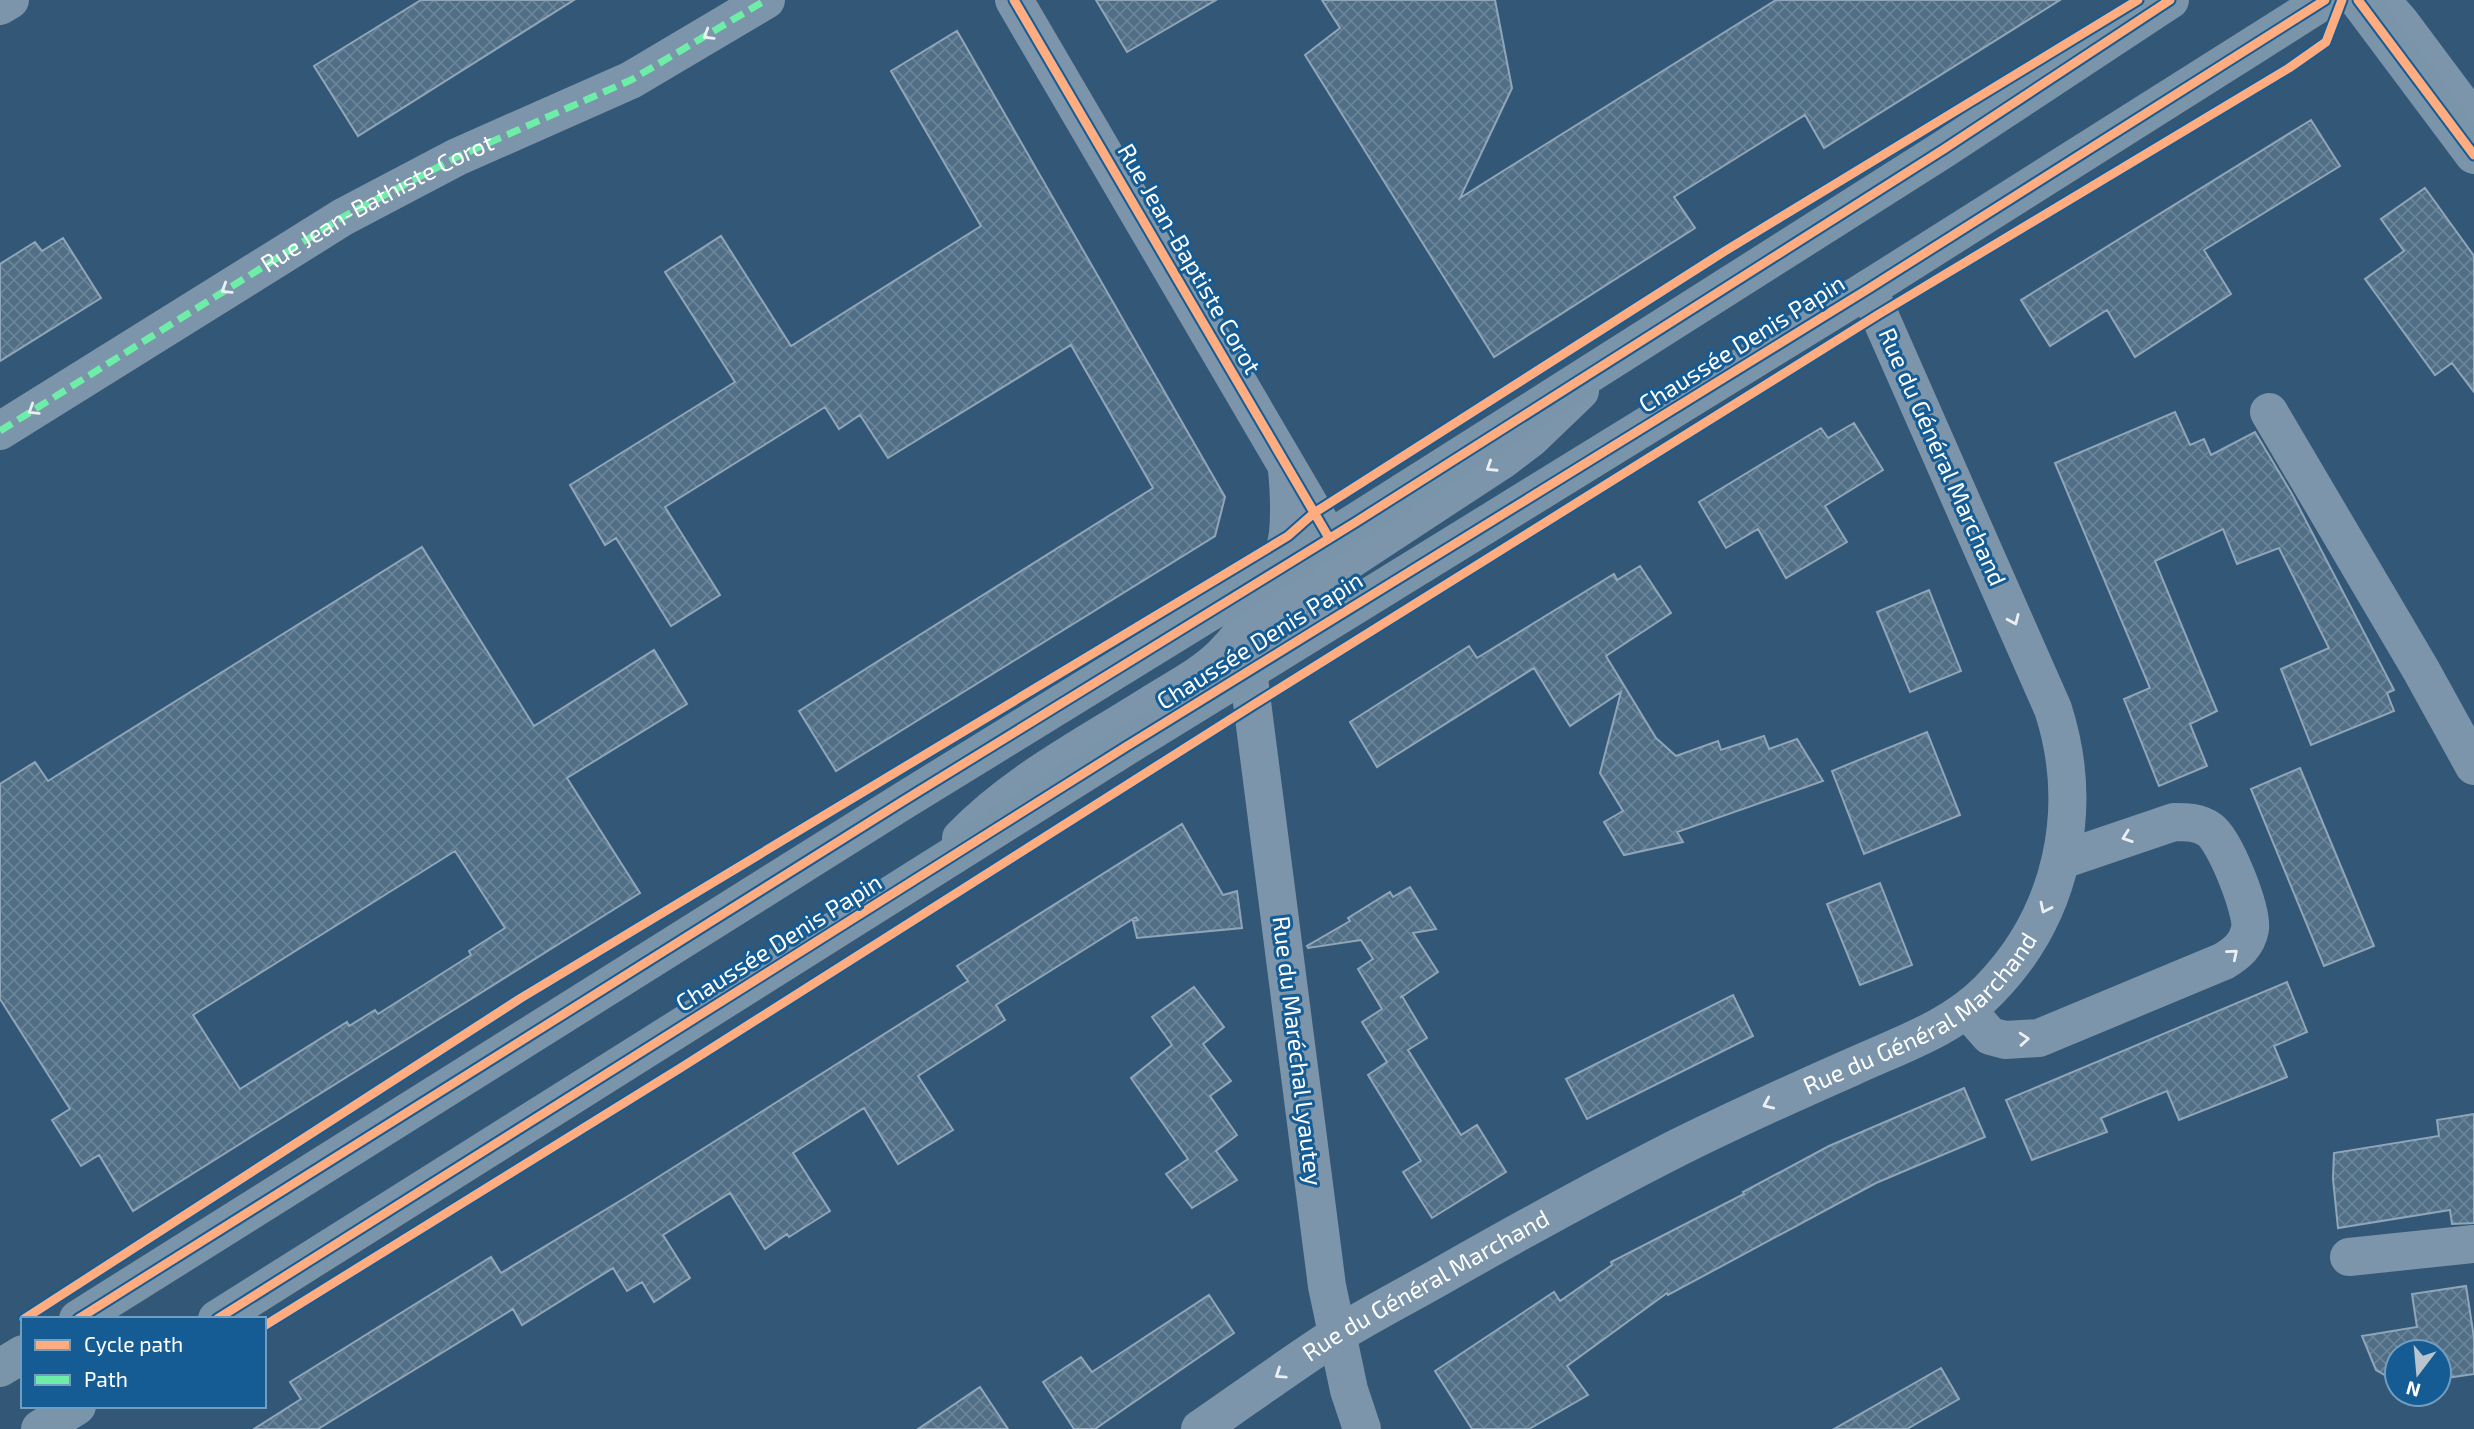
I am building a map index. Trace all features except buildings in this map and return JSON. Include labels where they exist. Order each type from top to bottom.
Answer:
[{"type":"main road","name":"Chaussée Denis Papin","points":[[81,1317],[903,801],[1277,571],[1944,149],[2170,0]]},
{"type":"main road","name":"Chaussée Denis Papin","points":[[220,1317],[1248,671],[1868,289],[2325,0]]},
{"type":"main road","points":[[2358,0],[2474,155]]},
{"type":"main road","points":[[40,1429],[74,1408]]},
{"type":"street","points":[[0,6],[10,0]]},
{"type":"street","name":"Rue Jean-Bathiste Corot","points":[[0,431],[343,217],[457,157],[631,80],[766,0]]},
{"type":"street","name":"Rue Jean-Baptiste Corot","points":[[1014,0],[1329,538]]},
{"type":"street","points":[[2381,0],[2474,121]]},
{"type":"street","points":[[2411,0],[2474,82]]},
{"type":"street","name":"Rue du Général Marchand","points":[[1200,1429],[1336,1336],[1600,1187],[1752,1112],[1937,1029],[1968,1011],[1992,988],[2028,942],[2054,887],[2062,860],[2067,768],[2062,737],[2053,709],[1868,289]]},
{"type":"street","name":"Chaussée Denis Papin","points":[[1248,671],[1266,631],[1281,609],[1301,592],[1502,460],[1531,438],[1616,357]]},
{"type":"street","points":[[2269,412],[2421,670],[2474,766]]},
{"type":"street","name":"Chaussée Denis Papin","points":[[928,872],[971,827],[1024,783],[1205,671],[1238,639],[1277,571],[1287,536],[1290,504],[1286,464]]},
{"type":"street","name":"Rue du Maréchal Lyautey","points":[[1248,671],[1327,1286],[1349,1390],[1362,1429]]},
{"type":"street","points":[[1968,1011],[1990,1036],[2005,1040],[2039,1038],[2224,961],[2239,952],[2247,938],[2250,925],[2248,911],[2224,848],[2211,830],[2193,822],[2174,822],[2062,860]]},
{"type":"street","points":[[2350,1257],[2474,1244]]},
{"type":"marked path","points":[[0,431],[343,217],[457,157],[631,80],[766,0]]},
{"type":"cycle path","points":[[1014,0],[1329,538]]},
{"type":"cycle path","points":[[27,1317],[521,998],[1288,536],[1314,513],[1725,251],[2138,0]]},
{"type":"cycle path","points":[[81,1317],[903,801],[1356,522],[1944,149],[2170,0]]},
{"type":"cycle path","points":[[220,1317],[1127,746],[1868,289],[2325,0]]},
{"type":"cycle path","points":[[266,1325],[682,1067],[1253,705],[1879,314],[2289,68],[2326,42],[2342,0]]},
{"type":"cycle path","points":[[2358,0],[2474,155]]}]
